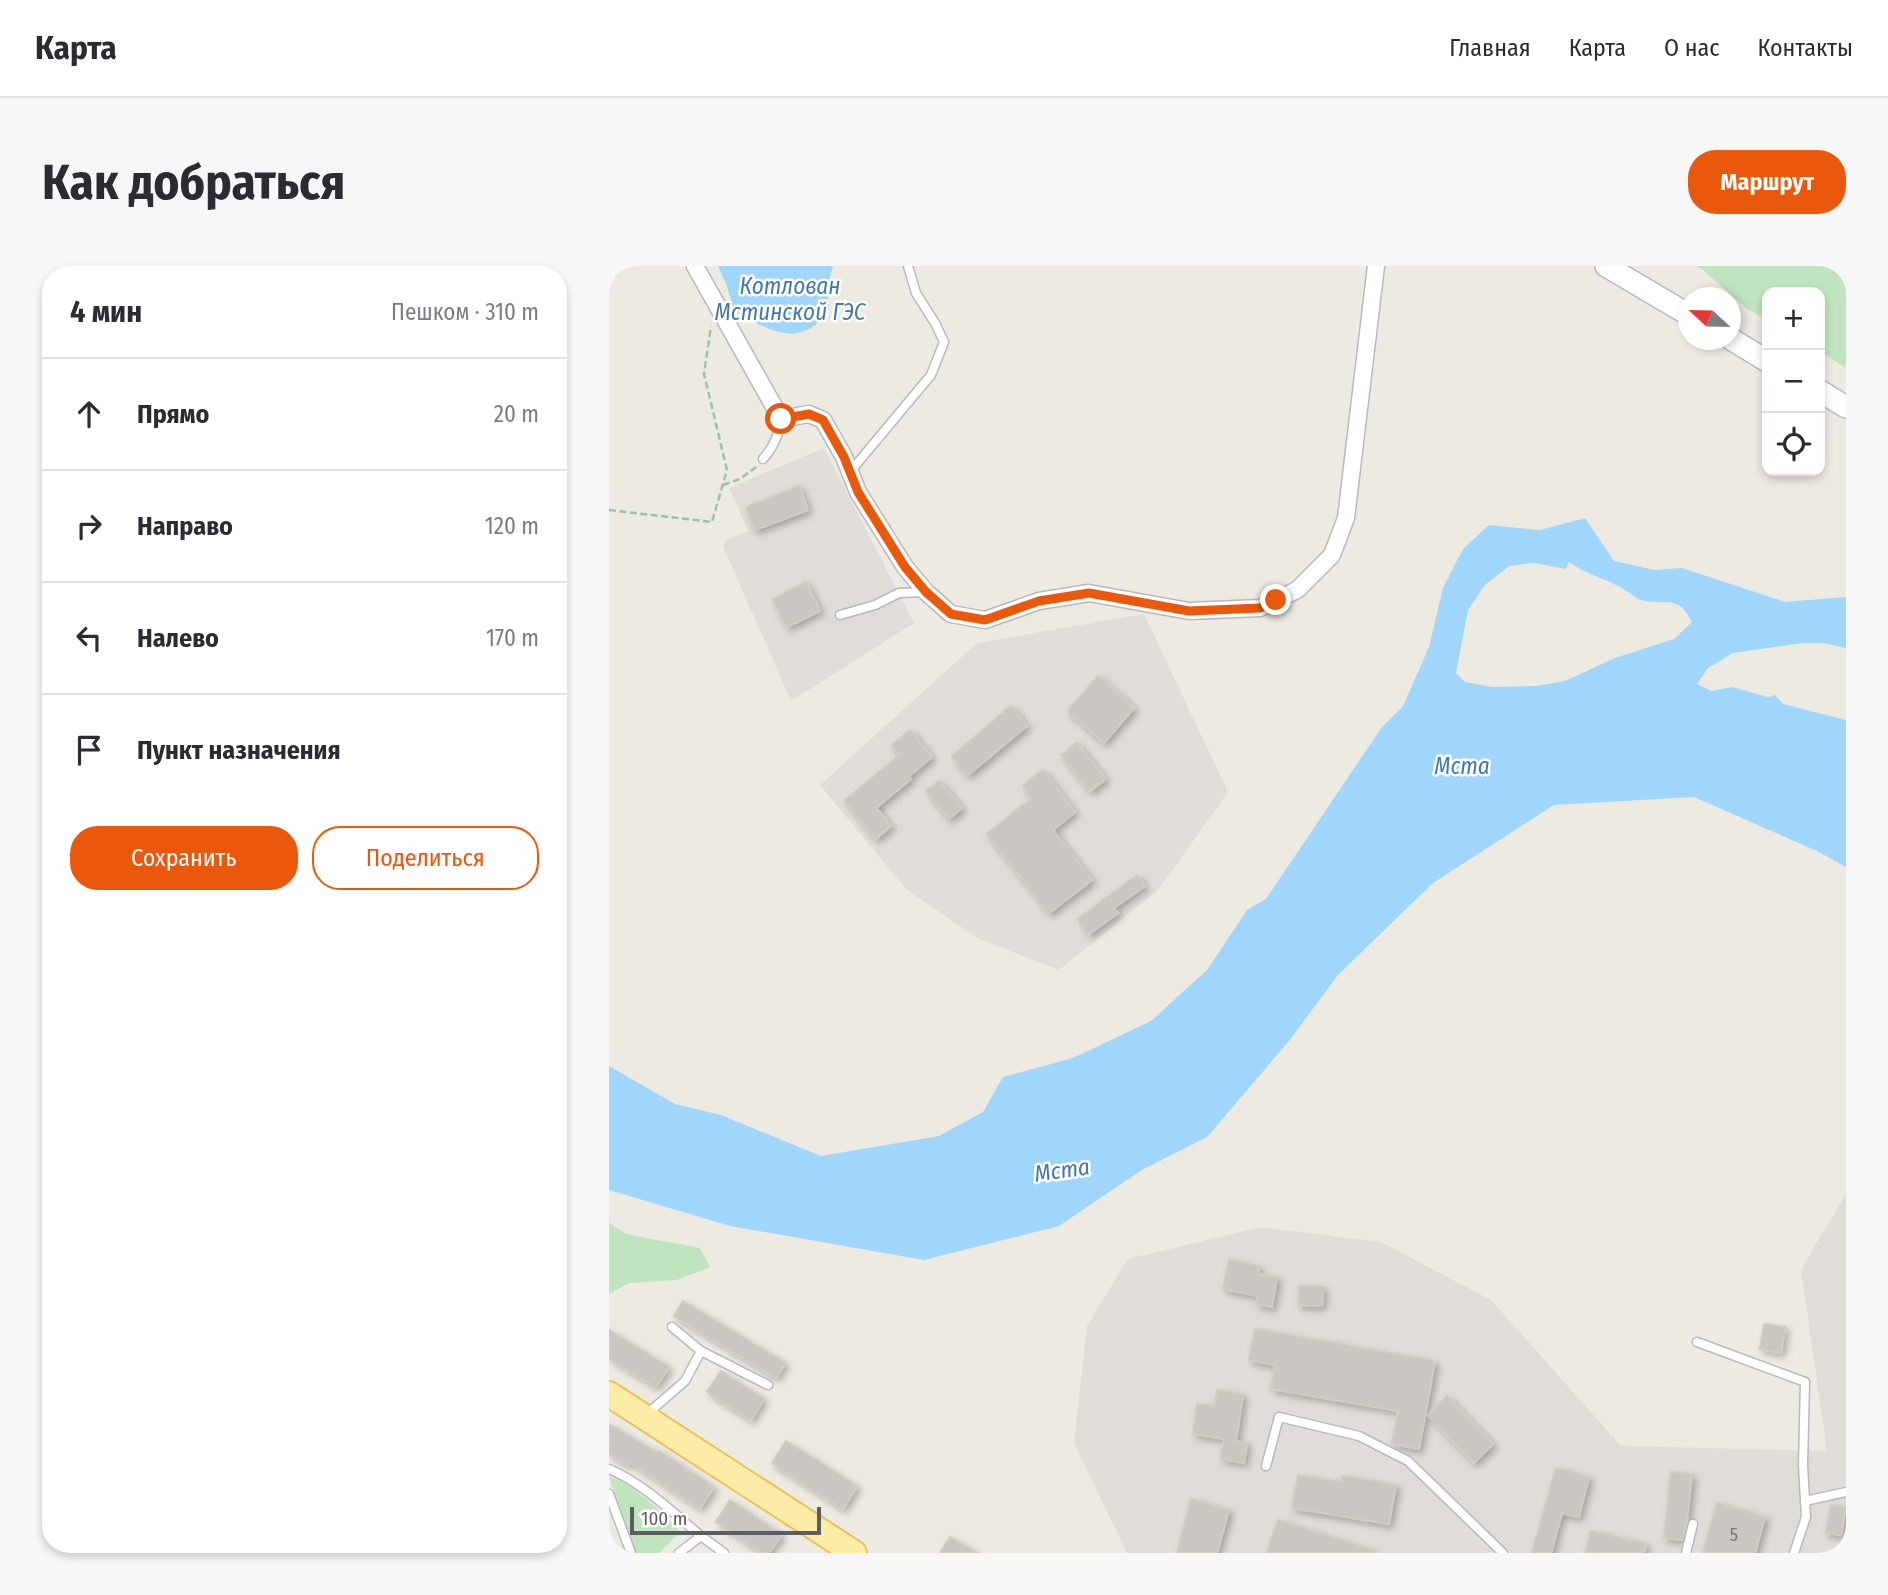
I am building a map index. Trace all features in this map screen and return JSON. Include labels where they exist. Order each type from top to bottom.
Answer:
[{"type":"main road","points":[[609,1394],[854,1553]]},
{"type":"street","points":[[695,266],[781,419],[809,414],[823,420],[858,492],[905,567],[926,592],[951,614],[985,620],[1039,601],[1089,593],[1189,611],[1260,608],[1297,590],[1332,555],[1346,518],[1376,266]]},
{"type":"street","points":[[1606,266],[1678,309]]},
{"type":"street","points":[[1741,346],[1762,358]]},
{"type":"street","points":[[1825,394],[1846,407]]},
{"type":"lane","points":[[850,472],[931,375],[944,342],[916,293],[908,266]]},
{"type":"lane","points":[[762,459],[779,434],[781,419]]},
{"type":"lane","points":[[841,615],[875,605],[899,593],[926,592]]},
{"type":"lane","points":[[672,1328],[701,1351],[768,1385]]},
{"type":"lane","points":[[1697,1342],[1805,1382],[1803,1465],[1807,1517],[1794,1553]]},
{"type":"lane","points":[[645,1416],[685,1381],[701,1351]]},
{"type":"lane","points":[[1266,1466],[1279,1417],[1359,1436],[1408,1461],[1503,1553]]},
{"type":"lane","points":[[609,1469],[651,1495],[724,1553]]},
{"type":"lane","points":[[1805,1501],[1846,1492]]},
{"type":"lane","points":[[609,1494],[631,1553]]},
{"type":"lane","points":[[1686,1553],[1693,1524]]},
{"type":"lane","points":[[679,1553],[701,1536]]},
{"type":"path","points":[[609,510],[712,522],[727,470],[704,374],[715,304]]},
{"type":"path","points":[[723,485],[751,473],[762,459]]},
{"type":"shaded area","points":[[824,448],[914,623],[791,701],[723,546],[726,540],[748,531],[729,488]]},
{"type":"shaded area","points":[[1144,614],[1228,792],[1158,890],[1059,970],[977,938],[906,889],[820,785],[977,643]]},
{"type":"shaded area","points":[[1846,1194],[1846,1553],[1127,1553],[1074,1443],[1087,1326],[1128,1259],[1261,1227],[1381,1242],[1491,1300],[1621,1446],[1827,1451],[1801,1269]]},
{"type":"green space","points":[[1695,266],[1846,266],[1846,368],[1825,354],[1825,287],[1762,287],[1762,317],[1741,304],[1741,287],[1722,287]]},
{"type":"green space","points":[[609,1223],[626,1234],[700,1248],[710,1267],[677,1280],[629,1283],[609,1294]]},
{"type":"green space","points":[[609,1477],[639,1493],[682,1534],[676,1536],[659,1553],[636,1553]]},
{"type":"water","name":"Котлован Мстинской ГЭС","points":[[718,266],[833,266],[827,289],[829,309],[819,322],[808,330],[796,333],[784,333],[759,325],[734,310]]},
{"type":"water","name":"Мста","points":[[1585,518],[1614,561],[1655,570],[1682,568],[1785,602],[1846,597],[1846,648],[1824,643],[1803,643],[1733,653],[1708,668],[1697,684],[1712,691],[1732,687],[1768,697],[1775,695],[1783,704],[1846,720],[1846,867],[1817,851],[1694,797],[1554,805],[1433,883],[1338,975],[1289,1041],[1207,1137],[1140,1171],[1059,1226],[924,1260],[730,1226],[609,1190],[609,1066],[675,1104],[721,1115],[821,1156],[939,1136],[983,1112],[1003,1077],[1073,1058],[1151,1021],[1207,970],[1247,910],[1266,899],[1382,727],[1403,706],[1429,647],[1443,588],[1463,549],[1489,525],[1540,530]],"holes":[[[1569,562],[1621,587],[1641,600],[1676,604],[1687,613],[1692,622],[1674,639],[1615,658],[1565,681],[1536,686],[1492,687],[1465,682],[1456,673],[1468,610],[1485,585],[1509,566],[1534,563],[1566,569]]]},
{"type":"building","points":[[799,486],[808,510],[755,530],[746,507]]},
{"type":"building","points":[[806,582],[820,611],[787,627],[773,599]]},
{"type":"building","points":[[1098,676],[1134,708],[1104,743],[1068,711]]},
{"type":"building","points":[[1011,706],[1027,726],[968,775],[952,756]]},
{"type":"building","points":[[910,730],[932,757],[909,776],[911,779],[876,808],[891,826],[876,839],[845,800],[900,755],[892,745]]},
{"type":"building","points":[[1077,743],[1106,779],[1090,791],[1062,755]]},
{"type":"building","points":[[1043,770],[1075,812],[1053,830],[1092,880],[1049,913],[987,834],[1032,798],[1023,786]]},
{"type":"building","points":[[939,781],[962,808],[949,819],[926,791]]},
{"type":"building","points":[[1137,875],[1145,886],[1114,908],[1118,913],[1089,934],[1078,919]]},
{"type":"building","points":[[1229,1260],[1259,1266],[1258,1274],[1277,1277],[1272,1307],[1256,1304],[1258,1296],[1223,1289]]},
{"type":"building","points":[[1299,1286],[1323,1287],[1322,1306],[1298,1305]]},
{"type":"building","points":[[683,1301],[785,1363],[776,1378],[674,1316]]},
{"type":"building","points":[[1764,1324],[1785,1327],[1781,1353],[1760,1349]]},
{"type":"building","points":[[1255,1329],[1435,1361],[1419,1449],[1392,1444],[1398,1411],[1271,1389],[1275,1365],[1249,1360]]},
{"type":"building","points":[[609,1330],[669,1367],[656,1387],[609,1358]]},
{"type":"building","points":[[721,1371],[764,1399],[751,1420],[707,1392]]},
{"type":"building","points":[[1217,1390],[1243,1394],[1236,1441],[1247,1443],[1244,1463],[1221,1459],[1224,1439],[1193,1434],[1197,1404],[1215,1406]]},
{"type":"building","points":[[1447,1396],[1493,1444],[1474,1463],[1428,1415]]},
{"type":"building","points":[[609,1424],[658,1453],[659,1451],[714,1487],[700,1508],[630,1462],[628,1465],[609,1454]]},
{"type":"building","points":[[786,1441],[857,1486],[843,1509],[772,1463]]},
{"type":"building","points":[[1556,1468],[1589,1477],[1579,1517],[1562,1513],[1551,1553],[1532,1553]]},
{"type":"building","points":[[1671,1472],[1692,1474],[1682,1540],[1664,1538]]},
{"type":"building","points":[[1298,1475],[1341,1482],[1343,1476],[1396,1485],[1389,1524],[1292,1508]]},
{"type":"building","points":[[1191,1499],[1229,1510],[1217,1553],[1177,1553]]},
{"type":"building","points":[[730,1500],[782,1535],[769,1553],[763,1553],[716,1522]]},
{"type":"building","points":[[1717,1503],[1765,1517],[1755,1553],[1703,1553]]},
{"type":"building","points":[[1831,1505],[1846,1507],[1841,1535],[1826,1533]]},
{"type":"building","points":[[1278,1520],[1374,1551],[1374,1553],[1267,1553]]},
{"type":"building","points":[[1591,1531],[1646,1544],[1644,1553],[1585,1553]]},
{"type":"building","points":[[950,1537],[977,1553],[940,1553]]},
{"type":"route","points":[[781,419],[809,414],[823,420],[879,528],[905,567],[926,592],[951,614],[985,620],[1039,601],[1089,593],[1189,611],[1260,608],[1276,600]]}]
